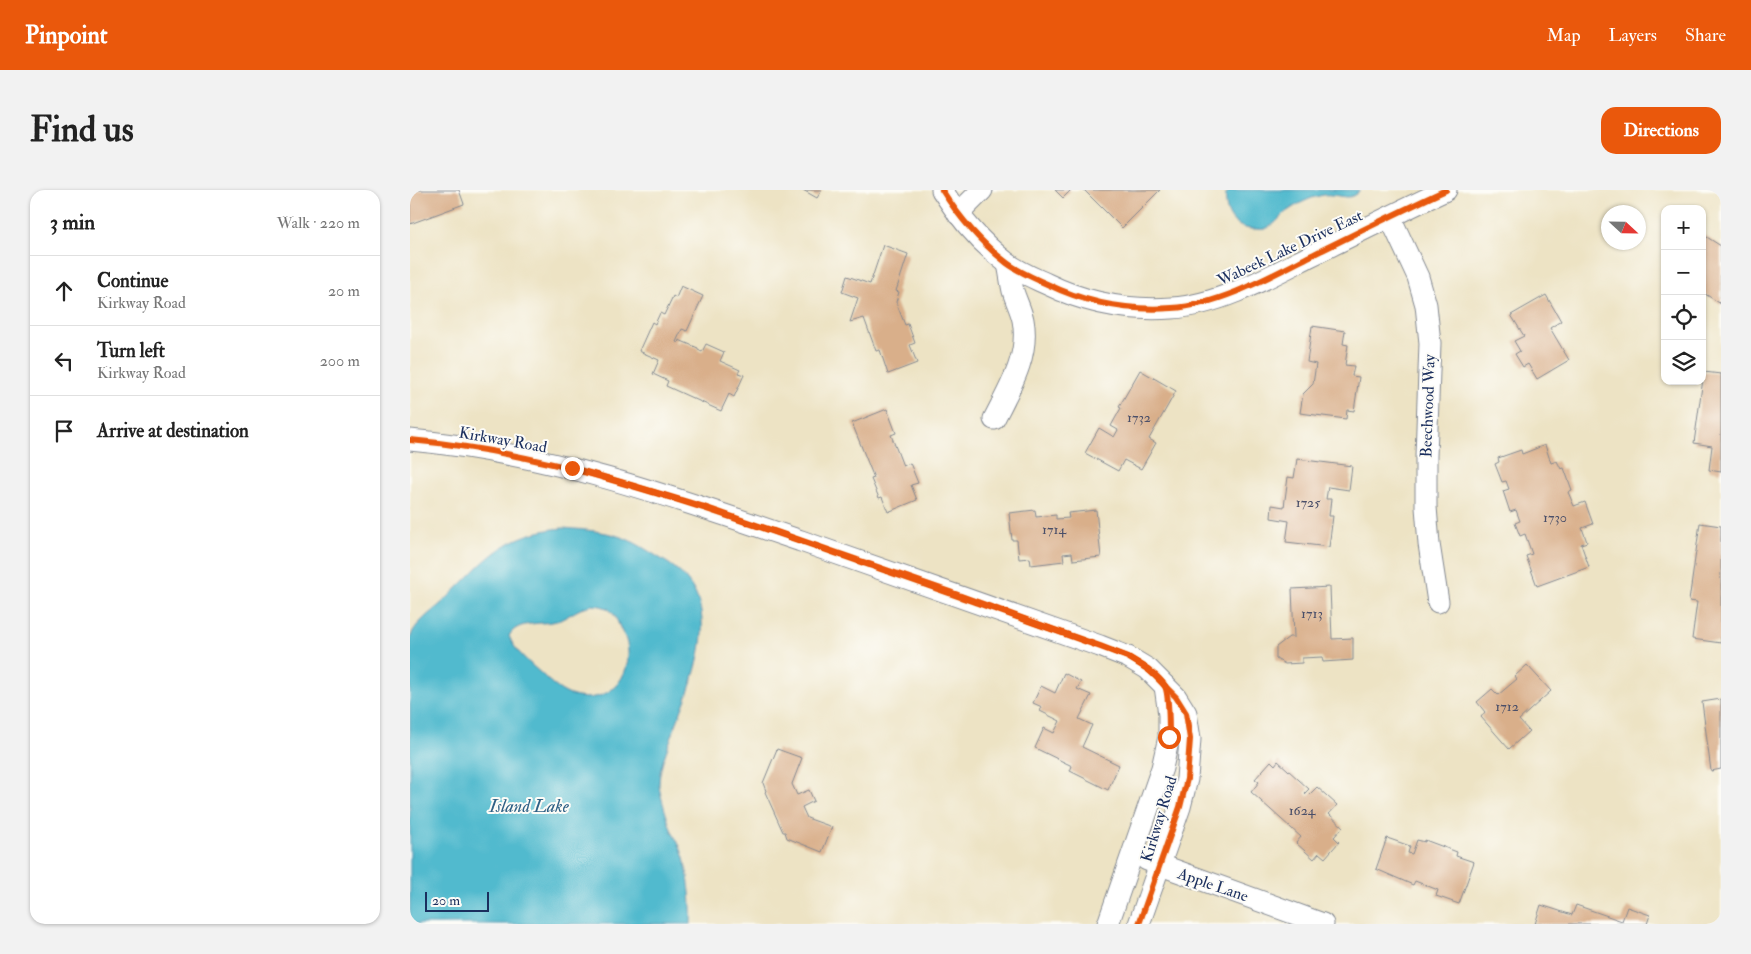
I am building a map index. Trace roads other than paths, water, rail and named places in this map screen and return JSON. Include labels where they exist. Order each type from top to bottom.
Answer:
[{"type":"street","name":"Wabeek Lake Drive East","points":[[942,190],[958,214],[982,241],[1008,264],[1064,292],[1095,302],[1133,308],[1173,308],[1207,301],[1236,291],[1446,190]]},
{"type":"street","points":[[958,214],[982,190]]},
{"type":"street","name":"Beechwood Way","points":[[1390,217],[1418,277],[1426,305],[1430,343],[1426,507],[1428,544],[1438,602]]},
{"type":"street","points":[[994,419],[1014,378],[1023,353],[1023,320],[1013,291],[1008,264]]},
{"type":"street","name":"Kirkway Road","points":[[410,440],[492,450],[572,468],[704,507],[1100,646],[1128,657],[1148,669],[1176,697],[1186,713],[1190,739],[1187,778],[1180,807],[1139,924]]},
{"type":"street","name":"Kirkway Road","points":[[1108,924],[1162,768],[1169,737],[1169,716],[1165,686]]},
{"type":"street","name":"Apple Lane","points":[[1133,854],[1159,866],[1323,924]]},
{"type":"water","points":[[1230,190],[1360,190],[1349,197],[1322,195],[1312,198],[1295,206],[1266,229],[1248,229],[1236,224],[1229,214],[1226,194]]},
{"type":"water","name":"Island Lake","points":[[563,528],[581,529],[625,538],[663,560],[685,577],[697,597],[702,620],[701,644],[696,669],[663,762],[659,785],[672,832],[681,849],[686,869],[691,924],[410,924],[410,639],[420,622],[485,560],[511,542],[543,531]],"holes":[[[587,606],[599,606],[608,609],[614,615],[626,639],[628,649],[627,666],[624,674],[614,688],[599,696],[591,698],[579,697],[568,694],[558,688],[524,658],[509,636],[518,627],[553,622]]]}]
